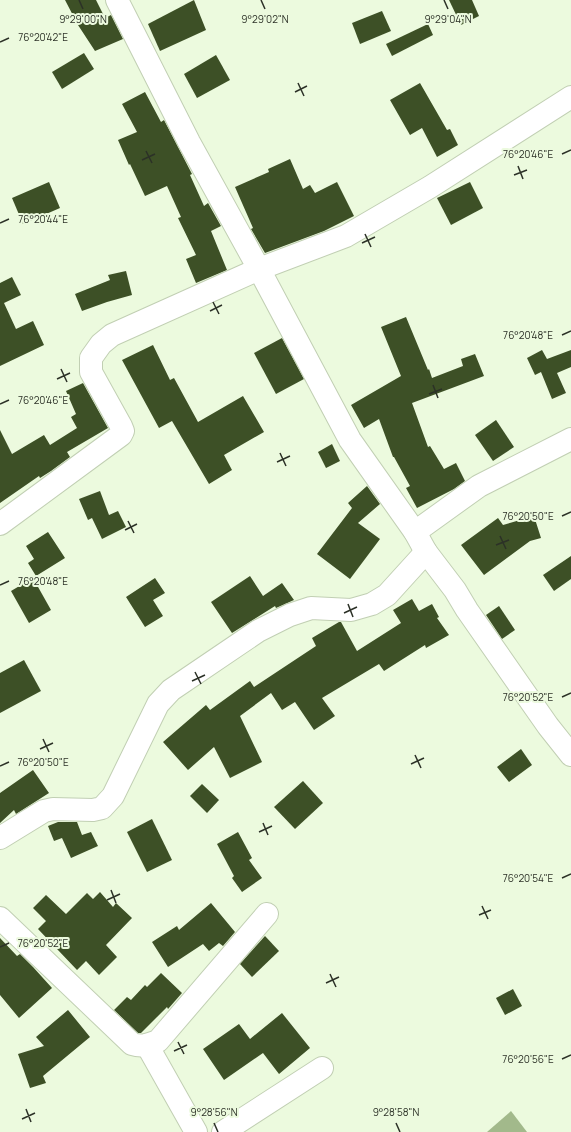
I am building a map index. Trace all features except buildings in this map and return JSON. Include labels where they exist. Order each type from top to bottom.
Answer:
[{"type":"street","points":[[117,0],[189,142],[259,269],[350,440],[415,532],[426,552],[455,590],[467,610],[548,726],[571,755]]},
{"type":"street","points":[[0,524],[121,435],[123,431],[121,426],[91,372],[91,358],[101,344],[112,334],[259,269],[346,236],[430,187],[571,97]]},
{"type":"street","points":[[415,532],[479,486],[571,439]]},
{"type":"street","points":[[0,838],[44,811],[53,809],[93,810],[102,808],[113,796],[158,704],[171,690],[258,631],[290,615],[311,608],[351,610],[372,604],[386,595],[426,552]]},
{"type":"street","points":[[0,918],[132,1044],[147,1046],[158,1040],[267,914]]},
{"type":"street","points":[[147,1046],[196,1132]]},
{"type":"street","points":[[224,1132],[322,1068]]},
{"type":"shaded area","points":[[511,1111],[527,1132],[487,1132]]}]
